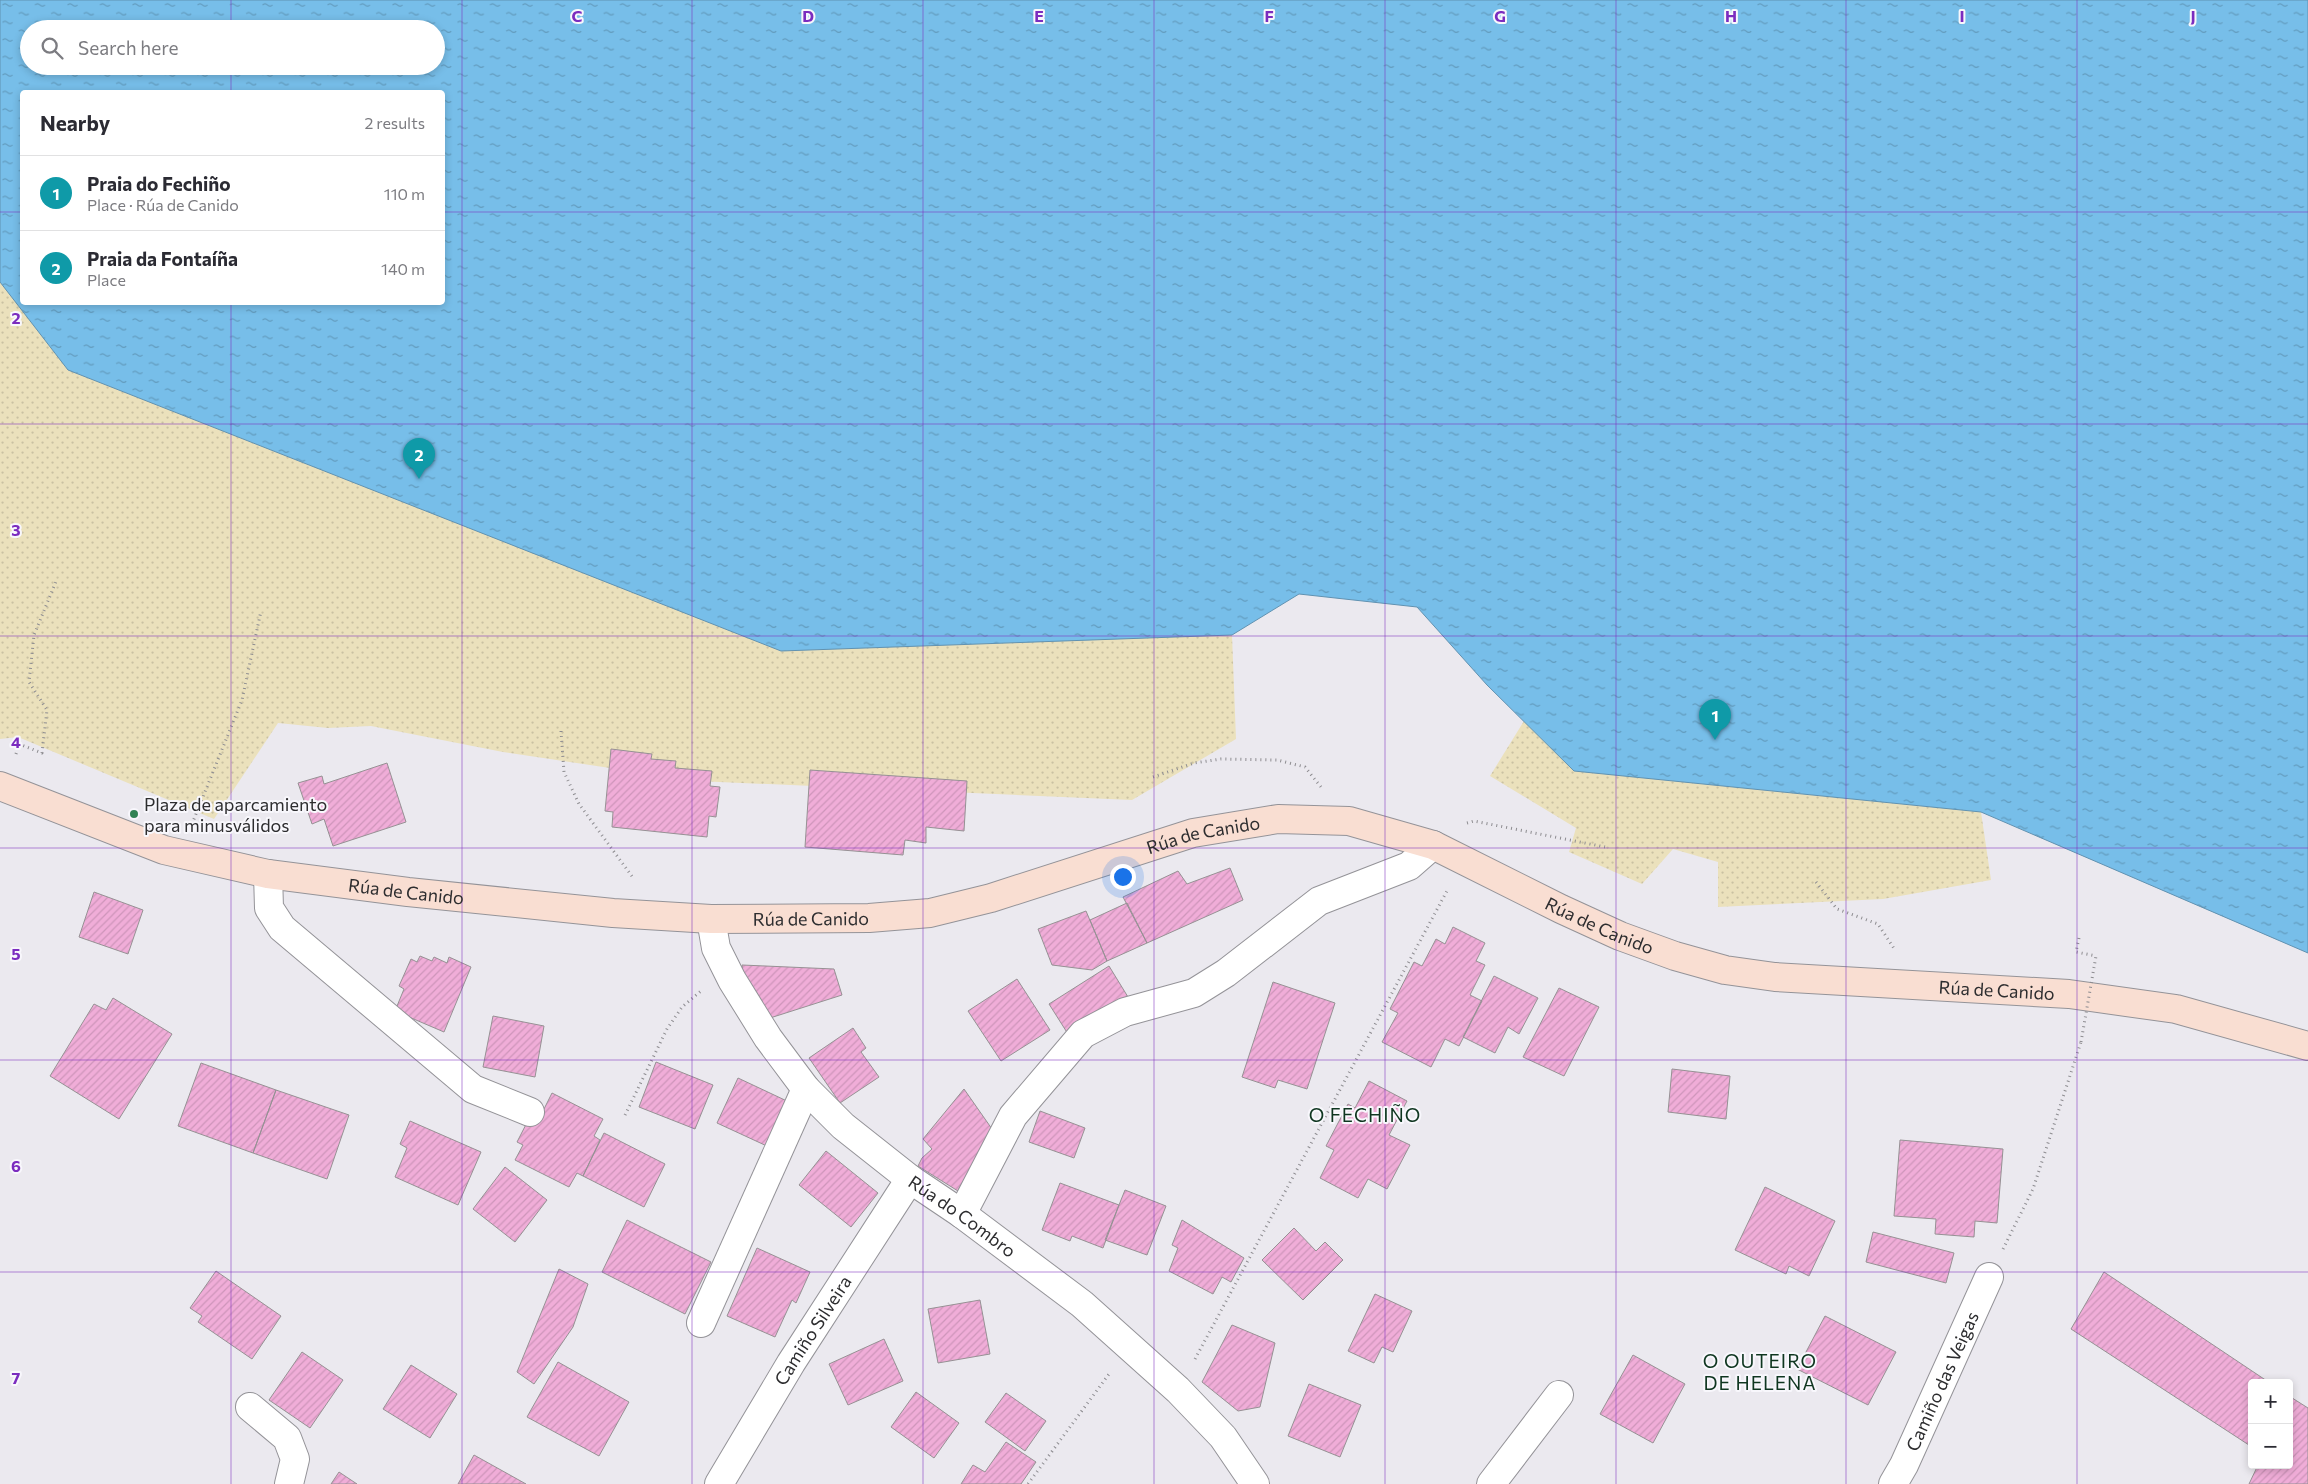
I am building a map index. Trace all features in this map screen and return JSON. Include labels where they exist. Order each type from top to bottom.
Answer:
[{"type":"main road","name":"Rúa de Canido","points":[[0,786],[164,850],[268,874],[408,892],[613,913],[712,919],[869,918],[930,913],[991,898],[1193,832],[1278,819],[1349,821],[1434,845],[1561,909],[1620,936],[1675,956],[1725,970],[1775,977],[2079,996],[2176,1009],[2308,1046]]},
{"type":"street","points":[[962,1214],[1013,1116],[1083,1034],[1125,1012],[1194,993],[1226,973],[1319,901],[1409,866],[1434,845]]},
{"type":"street","points":[[268,874],[269,908],[282,928],[473,1089],[530,1112]]},
{"type":"street","name":"Rúa do Combro","points":[[712,919],[716,948],[732,980],[768,1038],[806,1090],[843,1126],[910,1179],[962,1214],[1082,1304],[1178,1390],[1223,1437],[1255,1484]]},
{"type":"street","points":[[701,1323],[806,1090]]},
{"type":"street","name":"Camiño Silveira","points":[[719,1484],[791,1363],[910,1179]]},
{"type":"street","name":"Camiño das Veigas","points":[[1893,1484],[1904,1465],[1989,1276]]},
{"type":"street","points":[[1491,1484],[1559,1395]]},
{"type":"street","points":[[250,1407],[287,1438],[295,1459],[289,1484]]},
{"type":"path","points":[[16,754],[19,744],[42,753],[47,710],[29,682],[34,635],[57,579]]},
{"type":"path","points":[[191,825],[242,700],[261,611]]},
{"type":"path","points":[[562,731],[564,772],[579,804],[634,879]]},
{"type":"path","points":[[1154,777],[1194,763],[1220,759],[1277,760],[1304,767],[1323,789]]},
{"type":"path","points":[[1461,826],[1474,821],[1605,847]]},
{"type":"path","points":[[1816,882],[1837,909],[1878,924],[1896,952]]},
{"type":"path","points":[[1191,1366],[1446,894]]},
{"type":"path","points":[[1989,1276],[2033,1189],[2081,1042],[2096,956],[2076,952],[2079,938]]},
{"type":"path","points":[[625,1116],[667,1029],[682,1007],[707,986]]},
{"type":"path","points":[[1028,1484],[1113,1369]]},
{"type":"sand","points":[[0,154],[20,289],[20,305],[33,305],[1232,635],[1236,739],[1132,800],[697,781],[503,752],[371,726],[328,728],[278,723],[214,819],[18,737],[0,739]]},
{"type":"sand","points":[[1574,640],[1981,812],[1991,880],[1883,899],[1718,907],[1718,862],[1673,849],[1642,884],[1569,852],[1576,828],[1490,776]]},
{"type":"water","points":[[0,0],[2308,0],[2308,953],[1981,812],[1574,771],[1487,685],[1417,607],[1299,594],[1232,635],[781,651],[68,370],[0,282]]},
{"type":"building","points":[[611,749],[652,754],[651,759],[676,761],[675,768],[712,771],[710,786],[720,787],[716,817],[709,816],[707,837],[612,827],[613,812],[605,811]]},
{"type":"building","points":[[387,763],[406,822],[333,846],[324,819],[312,824],[298,783],[322,776],[324,784]]},
{"type":"building","points":[[810,770],[967,781],[964,831],[926,827],[926,843],[905,840],[903,855],[805,847]]},
{"type":"building","points":[[1230,868],[1243,900],[1147,943],[1123,897],[1178,871],[1187,884]]},
{"type":"building","points":[[94,892],[143,910],[128,954],[79,937]]},
{"type":"building","points":[[1127,903],[1147,943],[1107,961],[1090,920]]},
{"type":"building","points":[[1086,911],[1107,961],[1092,970],[1052,965],[1038,929]]},
{"type":"building","points":[[1453,927],[1485,943],[1476,961],[1485,965],[1470,995],[1482,1001],[1459,1046],[1445,1039],[1431,1067],[1382,1042],[1398,1013],[1390,1009],[1414,962],[1422,966],[1436,939],[1445,944]]},
{"type":"building","points":[[420,956],[432,961],[434,957],[447,963],[449,957],[471,967],[444,1032],[395,1011],[404,989],[399,986],[411,959],[417,962]]},
{"type":"building","points":[[742,965],[834,969],[842,995],[770,1018],[744,981]]},
{"type":"building","points":[[1109,966],[1128,997],[1068,1034],[1049,1004]]},
{"type":"building","points":[[1494,976],[1538,998],[1519,1034],[1508,1027],[1495,1053],[1463,1037]]},
{"type":"building","points":[[1017,979],[1050,1030],[1001,1061],[968,1011]]},
{"type":"building","points":[[1273,982],[1335,1003],[1307,1089],[1278,1080],[1275,1088],[1242,1077]]},
{"type":"building","points":[[1559,988],[1599,1007],[1564,1076],[1523,1057]]},
{"type":"building","points":[[113,998],[172,1034],[119,1119],[50,1076],[94,1004],[106,1010]]},
{"type":"building","points":[[493,1016],[544,1026],[535,1077],[483,1067]]},
{"type":"building","points":[[853,1028],[866,1048],[861,1052],[879,1077],[840,1103],[809,1058]]},
{"type":"building","points":[[656,1062],[713,1085],[695,1129],[639,1107]]},
{"type":"building","points":[[201,1063],[276,1090],[253,1153],[178,1126]]},
{"type":"building","points":[[1672,1069],[1730,1076],[1726,1119],[1668,1112]]},
{"type":"building","points":[[738,1078],[789,1102],[769,1147],[717,1123]]},
{"type":"building","points":[[1369,1081],[1407,1101],[1389,1135],[1410,1145],[1387,1189],[1368,1179],[1358,1198],[1320,1178],[1334,1150],[1326,1146],[1348,1104],[1355,1108]]},
{"type":"building","points":[[964,1089],[992,1129],[958,1191],[918,1166],[922,1158],[932,1149],[923,1139]]},
{"type":"building","points":[[276,1090],[349,1115],[327,1179],[253,1153]]},
{"type":"building","points":[[552,1093],[603,1119],[594,1136],[600,1140],[583,1176],[577,1173],[569,1187],[515,1160],[523,1145],[517,1142],[536,1105],[544,1109]]},
{"type":"building","points":[[1040,1111],[1085,1128],[1074,1158],[1029,1142]]},
{"type":"building","points":[[410,1121],[481,1152],[458,1205],[395,1177],[407,1148],[400,1144]]},
{"type":"building","points":[[604,1133],[665,1164],[644,1207],[583,1176]]},
{"type":"building","points":[[1900,1140],[2003,1149],[1997,1223],[1975,1221],[1974,1237],[1935,1234],[1936,1219],[1894,1216]]},
{"type":"building","points":[[826,1151],[878,1193],[851,1227],[799,1185]]},
{"type":"building","points":[[505,1167],[547,1200],[515,1242],[473,1209]]},
{"type":"building","points":[[1060,1183],[1119,1205],[1103,1248],[1072,1236],[1070,1241],[1042,1230]]},
{"type":"building","points":[[1765,1187],[1835,1221],[1809,1276],[1789,1266],[1786,1274],[1735,1250]]},
{"type":"building","points":[[1125,1190],[1166,1206],[1147,1255],[1105,1240]]},
{"type":"building","points":[[627,1220],[711,1262],[685,1314],[602,1272]]},
{"type":"building","points":[[1182,1220],[1244,1258],[1231,1282],[1222,1277],[1213,1294],[1169,1271],[1178,1248],[1172,1245]]},
{"type":"building","points":[[1294,1228],[1316,1251],[1325,1242],[1343,1260],[1303,1300],[1262,1260]]},
{"type":"building","points":[[1873,1232],[1954,1253],[1946,1283],[1866,1262]]},
{"type":"building","points":[[757,1248],[810,1272],[796,1303],[792,1300],[775,1337],[727,1316]]},
{"type":"building","points":[[559,1269],[588,1284],[573,1327],[534,1384],[517,1372]]},
{"type":"building","points":[[216,1271],[281,1316],[252,1359],[198,1322],[202,1316],[190,1308]]},
{"type":"building","points":[[2104,1272],[2264,1379],[2248,1379],[2248,1444],[2071,1329]]},
{"type":"building","points":[[1375,1294],[1412,1311],[1393,1352],[1382,1347],[1374,1363],[1348,1351]]},
{"type":"building","points":[[980,1300],[990,1354],[938,1363],[928,1309]]},
{"type":"building","points":[[1825,1316],[1896,1352],[1868,1405],[1797,1369]]},
{"type":"building","points":[[1232,1325],[1275,1343],[1260,1407],[1238,1411],[1202,1382]]},
{"type":"building","points":[[884,1339],[903,1381],[848,1405],[829,1364]]},
{"type":"building","points":[[302,1352],[343,1380],[310,1428],[269,1400]]},
{"type":"building","points":[[1633,1355],[1685,1384],[1653,1443],[1600,1414]]},
{"type":"building","points":[[558,1362],[629,1402],[599,1456],[527,1417]]},
{"type":"building","points":[[411,1365],[457,1394],[430,1438],[383,1409]]},
{"type":"building","points":[[1309,1384],[1361,1405],[1340,1457],[1288,1436]]},
{"type":"building","points":[[916,1392],[959,1423],[934,1458],[891,1427]]},
{"type":"building","points":[[1006,1393],[1046,1421],[1025,1451],[985,1422]]},
{"type":"building","points":[[2293,1399],[2308,1408],[2308,1484],[2249,1484],[2256,1469],[2293,1469]]},
{"type":"building","points":[[1006,1442],[1036,1462],[1021,1484],[961,1484],[973,1465],[985,1472]]},
{"type":"building","points":[[474,1455],[526,1484],[458,1484]]},
{"type":"building","points":[[339,1472],[357,1484],[331,1484]]},
{"type":"place","name":"Praia da Fontaíña","points":[[419,479]]},
{"type":"place","name":"Praia do Fechiño","points":[[1715,740]]},
{"type":"place","name":"Plaza de aparcamiento para minusválidos","points":[[134,814]]},
{"type":"district","name":"O FECHIÑO","points":[[1365,1114]]},
{"type":"district","name":"O OUTEIRO DE HELENA","points":[[1760,1371]]}]
